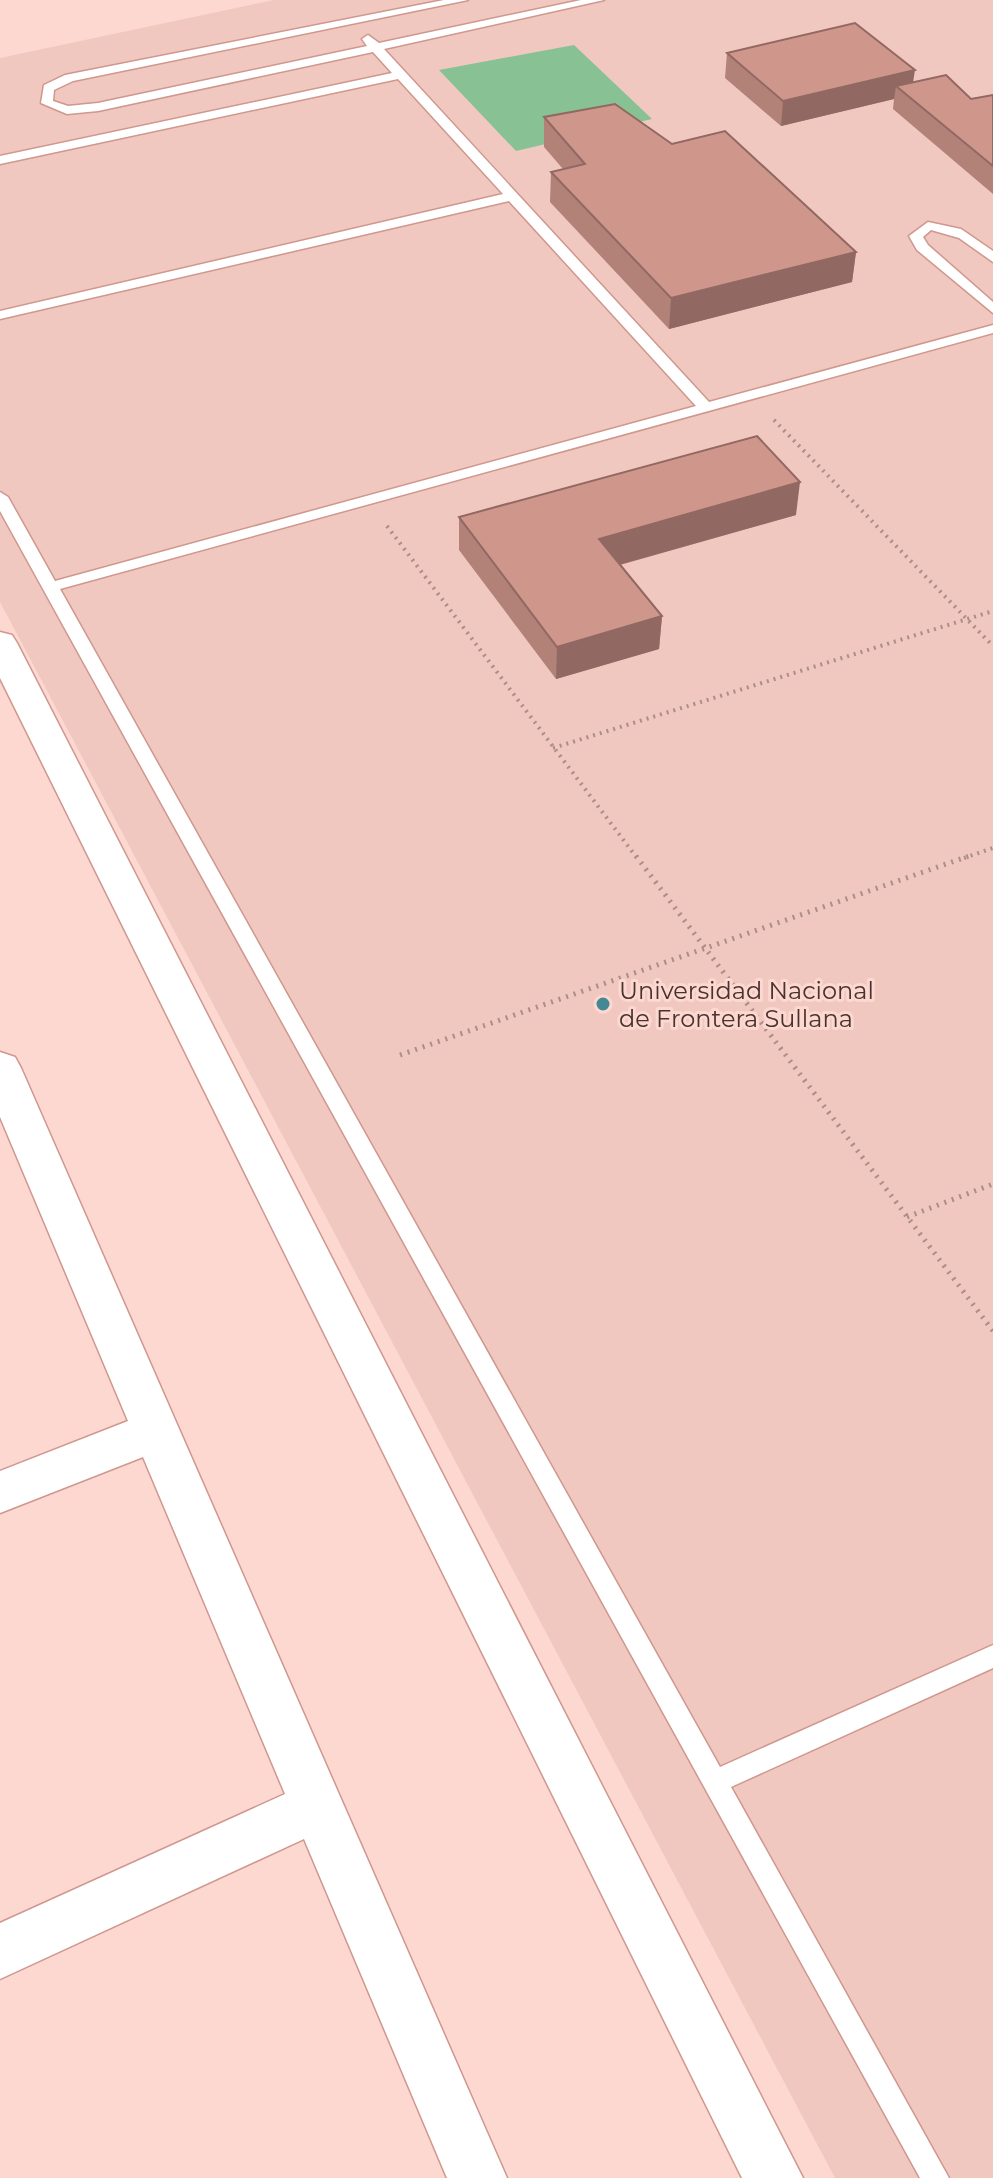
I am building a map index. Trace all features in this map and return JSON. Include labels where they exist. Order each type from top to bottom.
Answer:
[{"type":"street","points":[[0,643],[773,2178]]},
{"type":"street","points":[[0,1068],[477,2178]]},
{"type":"street","points":[[0,1492],[157,1431]]},
{"type":"street","points":[[0,1951],[316,1807]]},
{"type":"lane","points":[[462,0],[69,78],[48,88],[47,103],[67,110],[98,107],[598,0]]},
{"type":"lane","points":[[351,22],[705,407]]},
{"type":"lane","points":[[0,160],[401,75]]},
{"type":"lane","points":[[0,315],[512,196]]},
{"type":"lane","points":[[993,258],[968,236],[949,227],[928,226],[916,236],[922,247],[993,309]]},
{"type":"lane","points":[[50,587],[993,329]]},
{"type":"lane","points":[[0,497],[935,2178]]},
{"type":"lane","points":[[714,1782],[993,1656]]},
{"type":"path","points":[[749,395],[993,646]]},
{"type":"path","points":[[368,500],[993,1331]]},
{"type":"path","points":[[553,748],[993,611]]},
{"type":"path","points":[[400,1055],[993,848]]},
{"type":"path","points":[[907,1217],[993,1184]]},
{"type":"shaded area","name":"Universidad Nacional de Frontera Sullana","points":[[274,0],[993,0],[993,2178],[835,2178],[0,602],[0,58]]},
{"type":"green space","points":[[574,45],[652,119],[516,151],[439,70]]},
{"type":"building","points":[[855,23],[915,70],[783,101],[727,53]]},
{"type":"building","points":[[946,75],[971,99],[993,95],[993,166],[896,86]]},
{"type":"building","points":[[615,104],[672,144],[725,131],[856,252],[671,298],[551,172],[585,164],[544,117]]},
{"type":"building","points":[[757,436],[800,482],[599,539],[662,616],[557,647],[459,517]]},
{"type":"place","name":"Universidad Nacional de Frontera Sullana","points":[[603,1004]]}]
